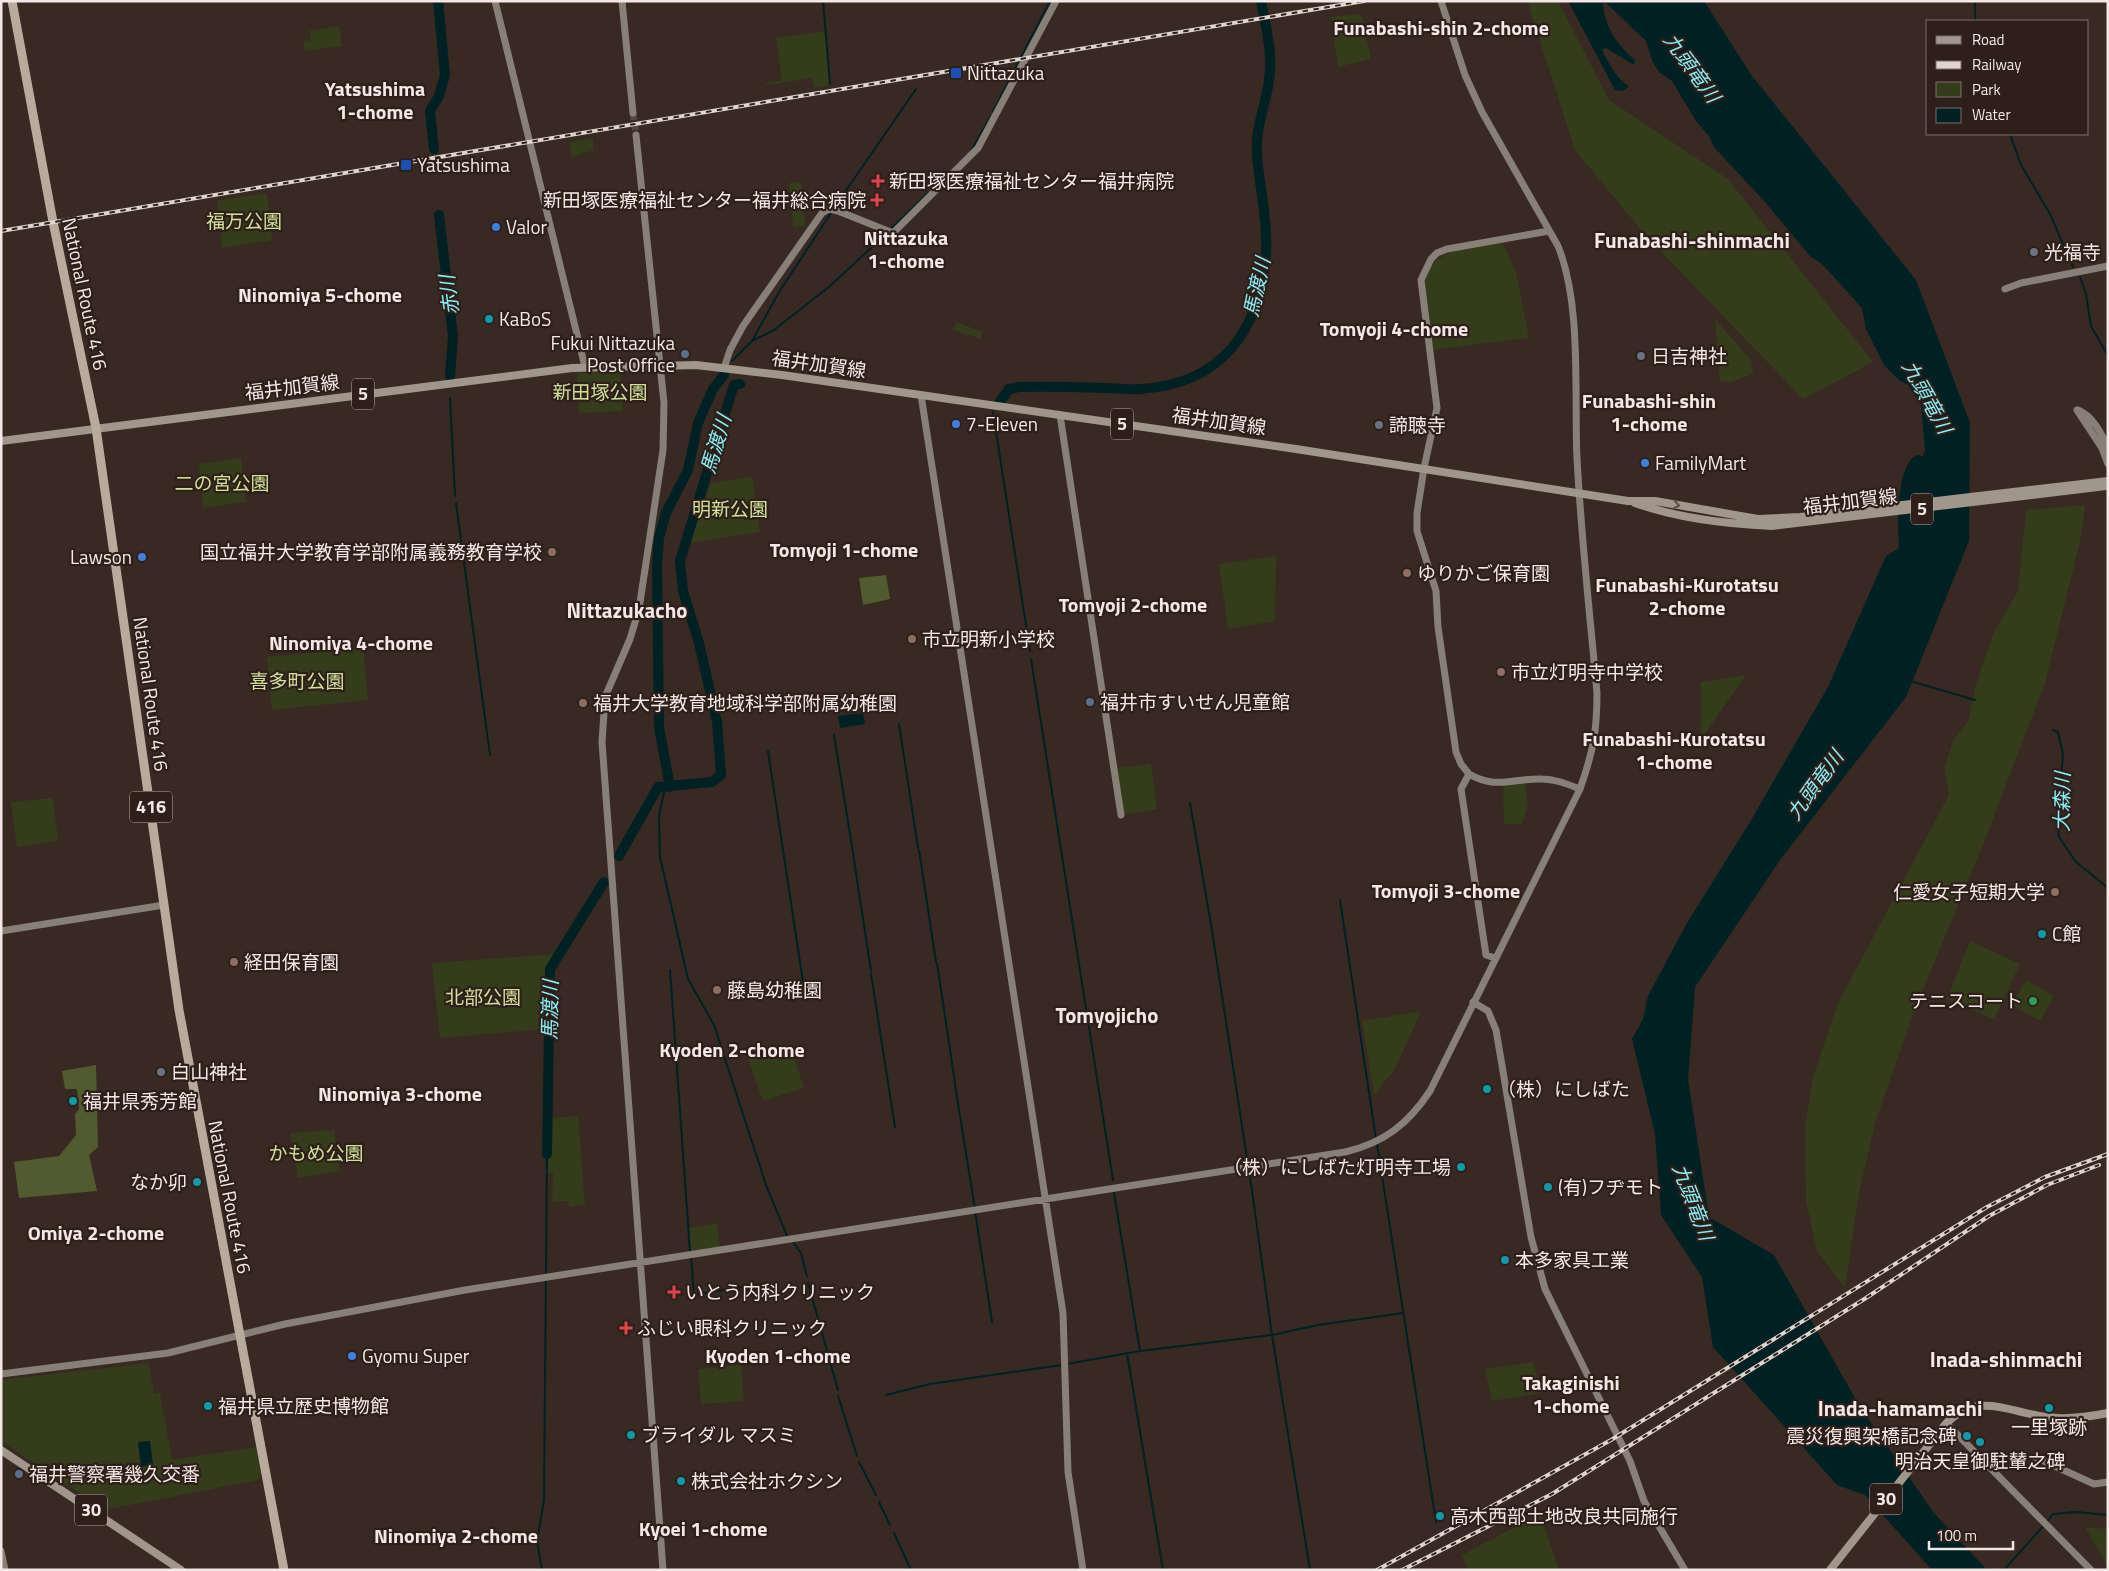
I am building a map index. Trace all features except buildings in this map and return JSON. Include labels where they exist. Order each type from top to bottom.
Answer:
[{"type":"highway","name":"National Route 416","points":[[12,1],[52,217],[96,428],[190,1074],[284,1570]]},
{"type":"main road","name":"福井加賀線","points":[[1,441],[585,367],[659,364],[727,368],[786,375],[1424,468],[1628,501],[1650,509],[1772,526],[2107,484]]},
{"type":"main road","name":"30","points":[[1830,1570],[1944,1426],[1958,1412],[1976,1406],[2047,1417],[2108,1413]]},
{"type":"main road","name":"30","points":[[1,1450],[181,1570]]},
{"type":"street","points":[[495,1],[585,367]]},
{"type":"street","points":[[622,1],[633,113]]},
{"type":"street","points":[[727,368],[730,350],[742,326],[822,213],[829,209],[838,211],[893,233],[973,155],[1056,1]]},
{"type":"street","points":[[1,1374],[168,1353],[285,1324],[448,1294],[1364,1148],[1398,1128],[1415,1114],[1430,1090],[1580,789],[1593,751],[1597,721],[1597,693],[1579,494],[1576,374],[1571,297],[1562,256],[1482,112],[1465,75],[1441,1]]},
{"type":"street","points":[[636,136],[665,418],[661,471],[639,609],[630,638],[605,698],[602,742],[642,1263],[663,1570]]},
{"type":"street","points":[[1549,231],[1447,248],[1430,259],[1424,270],[1420,290],[1436,388],[1437,408],[1424,468],[1417,513],[1417,532],[1436,591],[1438,627],[1456,752],[1461,764],[1469,774],[1481,781],[1492,783],[1541,779],[1552,780],[1580,789]]},
{"type":"street","points":[[2005,289],[2108,266]]},
{"type":"street","points":[[921,395],[1062,1313],[1068,1472],[1083,1570]]},
{"type":"street","points":[[2108,447],[2094,423],[2088,416],[2077,410],[2102,448],[2108,464]]},
{"type":"street","points":[[1060,415],[1121,815]]},
{"type":"street","points":[[1469,774],[1461,788],[1486,955],[1495,958]]},
{"type":"street","points":[[1,931],[164,905]]},
{"type":"street","points":[[1473,1002],[1488,1011],[1496,1030],[1531,1237],[1545,1288],[1630,1461],[1644,1501],[1685,1570]]},
{"type":"street","points":[[1944,1426],[2091,1570]]},
{"type":"street","points":[[2035,1458],[2094,1484],[2108,1482]]},
{"type":"street","points":[[1,1551],[5,1570]]},
{"type":"green space","points":[[1527,1],[1558,1],[1609,100],[1728,179],[1873,362],[1803,399],[1646,236],[1575,150]]},
{"type":"green space","points":[[1361,14],[1371,59],[1338,67],[1331,17]]},
{"type":"green space","points":[[339,26],[342,46],[305,51],[303,41],[311,40],[309,31]]},
{"type":"green space","points":[[826,31],[831,85],[814,88],[812,78],[767,85],[766,83],[782,80],[776,38]]},
{"type":"green space","points":[[593,138],[594,150],[571,157],[570,142]]},
{"type":"green space","points":[[801,182],[805,226],[793,227],[789,183]]},
{"type":"green space","name":"福万公園","points":[[267,193],[272,240],[222,248],[217,201]]},
{"type":"green space","points":[[1501,239],[1516,272],[1529,338],[1432,350],[1421,301],[1421,289],[1425,275],[1441,257],[1451,252]]},
{"type":"green space","points":[[1715,319],[1751,360],[1753,374],[1731,382],[1720,381]]},
{"type":"green space","points":[[956,322],[983,332],[981,339],[952,330]]},
{"type":"green space","name":"新田塚公園","points":[[620,371],[623,411],[579,413],[577,373]]},
{"type":"green space","name":"二の宮公園","points":[[241,458],[246,502],[203,508],[199,464]]},
{"type":"green space","name":"明新公園","points":[[752,477],[760,532],[690,543],[711,483]]},
{"type":"green space","points":[[2085,505],[2081,537],[2045,683],[1986,837],[1913,1014],[1875,1123],[1858,1198],[1845,1288],[1817,1251],[1806,1201],[1805,1127],[1813,1077],[1838,1003],[1949,795],[1944,769],[1953,741],[1969,719],[1976,684],[1994,632],[2018,591],[2026,510]]},
{"type":"green space","points":[[1276,556],[1275,621],[1228,629],[1219,564]]},
{"type":"green space","points":[[886,575],[890,599],[863,605],[859,578]]},
{"type":"green space","name":"喜多町公園","points":[[363,648],[368,700],[272,710],[267,657]]},
{"type":"green space","points":[[1746,675],[1701,739],[1701,682]]},
{"type":"green space","points":[[1151,764],[1157,809],[1121,815],[1114,768]]},
{"type":"green space","points":[[1503,783],[1525,783],[1528,805],[1522,824],[1504,824]]},
{"type":"green space","points":[[53,798],[58,841],[17,847],[11,802]]},
{"type":"green space","points":[[1970,941],[2020,964],[1994,1019],[1947,999]]},
{"type":"green space","name":"北部公園","points":[[555,954],[546,967],[545,1029],[440,1038],[432,963]]},
{"type":"green space","name":"テニスコート","points":[[2026,980],[2054,996],[2040,1021],[2012,1005]]},
{"type":"green space","points":[[1421,1011],[1395,1069],[1374,1095],[1362,1021]]},
{"type":"green space","points":[[790,1045],[804,1088],[763,1101],[748,1059]]},
{"type":"green space","points":[[96,1065],[98,1147],[89,1155],[97,1191],[19,1198],[14,1162],[59,1156],[76,1135],[75,1114],[79,1109],[77,1089],[65,1089],[62,1071]]},
{"type":"green space","points":[[578,1116],[585,1204],[569,1207],[568,1201],[552,1202],[553,1173],[547,1173],[550,1118]]},
{"type":"green space","name":"かもめ公園","points":[[334,1130],[340,1171],[298,1178],[290,1133]]},
{"type":"green space","points":[[717,1223],[720,1249],[691,1254],[689,1228]]},
{"type":"green space","points":[[1533,1362],[1542,1393],[1492,1401],[1485,1369]]},
{"type":"green space","points":[[149,1363],[154,1394],[160,1393],[172,1460],[256,1447],[261,1476],[258,1480],[104,1510],[1,1441],[1,1380]]},
{"type":"green space","points":[[741,1365],[744,1401],[701,1404],[698,1369]]},
{"type":"green space","points":[[1540,1514],[1559,1570],[1468,1570],[1462,1555]]},
{"type":"green space","points":[[2085,1527],[2108,1529],[2108,1562],[2105,1562]]},
{"type":"water","name":"九頭竜川","points":[[1568,1],[1704,1],[1752,76],[1916,280],[1970,423],[1969,541],[1906,697],[1780,860],[1695,987],[1688,1079],[1709,1217],[1774,1255],[1860,1407],[1934,1513],[1987,1570],[1932,1570],[1865,1495],[1837,1485],[1713,1347],[1702,1277],[1661,1215],[1655,1134],[1632,1039],[1643,1019],[1648,996],[1687,923],[1750,822],[1828,687],[1886,556],[1899,548],[1898,512],[1901,483],[1910,461],[1917,455],[1923,456],[1925,450],[1921,405],[1908,385],[1899,380],[1884,365],[1866,329],[1862,308],[1822,264],[1810,256],[1765,202],[1714,147],[1709,136],[1696,121],[1672,81],[1659,72],[1652,60],[1646,41],[1606,3],[1603,4],[1606,20],[1617,42],[1635,60],[1634,65],[1606,48],[1603,49],[1603,53],[1614,71],[1629,86],[1623,91],[1615,90]]},
{"type":"water","points":[[863,713],[865,724],[840,728],[838,716]]},
{"type":"water","points":[[150,1441],[153,1464],[141,1467],[138,1442]]},
{"type":"waterway","name":"赤川","points":[[434,149],[430,111],[439,96],[445,75],[438,1]]},
{"type":"waterway","points":[[823,1],[830,84]]},
{"type":"waterway","points":[[993,112],[1050,1]]},
{"type":"waterway","name":"馬渡川","points":[[999,403],[1009,389],[1019,387],[1136,389],[1169,385],[1194,376],[1215,364],[1232,348],[1245,328],[1255,306],[1262,280],[1266,252],[1266,227],[1257,144],[1259,126],[1268,89],[1270,60],[1261,1]]},
{"type":"waterway","points":[[1975,1],[1975,20]]},
{"type":"waterway","points":[[836,205],[916,89]]},
{"type":"waterway","points":[[972,149],[991,116]]},
{"type":"waterway","points":[[2010,135],[2021,165],[2050,214],[2073,267]]},
{"type":"waterway","points":[[892,228],[928,193]]},
{"type":"waterway","points":[[752,341],[779,292],[831,213]]},
{"type":"waterway","name":"赤川","points":[[439,215],[453,336],[450,376]]},
{"type":"waterway","points":[[732,361],[752,341],[774,330],[830,286],[885,235]]},
{"type":"waterway","points":[[2080,277],[2086,294],[2091,326],[2108,356]]},
{"type":"waterway","points":[[670,787],[659,727],[657,565],[659,538],[666,513],[688,470],[698,423],[713,389],[724,375]]},
{"type":"waterway","name":"馬渡川","points":[[619,856],[658,787],[712,782],[721,775],[717,722],[699,643],[683,591],[680,561],[734,385],[740,384]]},
{"type":"waterway","points":[[450,398],[455,496]]},
{"type":"waterway","points":[[993,412],[1030,651]]},
{"type":"waterway","points":[[456,503],[490,755]]},
{"type":"waterway","points":[[1031,659],[1113,1180]]},
{"type":"waterway","name":"大森川","points":[[1910,681],[1975,700]]},
{"type":"waterway","points":[[899,724],[918,848]]},
{"type":"waterway","name":"大森川","points":[[2053,730],[2058,732],[2063,754],[2057,823],[2059,837],[2076,862],[2108,888]]},
{"type":"waterway","points":[[834,735],[854,859]]},
{"type":"waterway","points":[[768,751],[803,982]]},
{"type":"waterway","points":[[665,787],[659,816],[660,857],[688,979],[714,1025],[766,1185],[787,1236]]},
{"type":"waterway","points":[[1190,803],[1211,924],[1248,1165]]},
{"type":"waterway","points":[[919,850],[936,962]]},
{"type":"waterway","points":[[854,860],[871,971]]},
{"type":"waterway","name":"馬渡川","points":[[547,1154],[550,969],[604,882]]},
{"type":"waterway","points":[[1340,900],[1376,1139]]},
{"type":"waterway","points":[[937,963],[955,1083]]},
{"type":"waterway","points":[[670,970],[690,1252]]},
{"type":"waterway","points":[[871,974],[895,1127]]},
{"type":"waterway","points":[[955,1085],[975,1209]]},
{"type":"waterway","points":[[1377,1144],[1436,1522]]},
{"type":"waterway","points":[[542,1570],[537,1541],[544,1500],[547,1154]]},
{"type":"waterway","points":[[1249,1169],[1272,1335],[1310,1570]]},
{"type":"waterway","points":[[1114,1193],[1140,1351]]},
{"type":"waterway","points":[[975,1211],[992,1322]]},
{"type":"waterway","points":[[793,1242],[801,1253],[807,1276]]},
{"type":"waterway","points":[[691,1256],[694,1295],[742,1287]]},
{"type":"waterway","points":[[808,1283],[838,1390]]},
{"type":"waterway","points":[[1067,1364],[1140,1351],[1272,1335],[1318,1325],[1403,1313]]},
{"type":"waterway","points":[[1127,1353],[1163,1570]]},
{"type":"waterway","points":[[886,1395],[930,1384],[1062,1365]]},
{"type":"waterway","points":[[838,1396],[857,1456]]},
{"type":"waterway","points":[[859,1462],[876,1495]]},
{"type":"waterway","points":[[879,1502],[890,1525]]},
{"type":"waterway","points":[[2047,1522],[2053,1514],[2076,1512],[2108,1515]]},
{"type":"waterway","points":[[2004,1570],[2044,1525]]},
{"type":"waterway","points":[[894,1533],[911,1570]]},
{"type":"tunnel","points":[[633,113],[636,135]]},
{"type":"railway","points":[[1,231],[1364,1]]},
{"type":"railway","points":[[1377,1570],[1611,1440],[1987,1207],[2045,1177],[2108,1154]]},
{"type":"railway","points":[[1402,1570],[1552,1494],[1866,1298],[1989,1216],[2047,1185],[2099,1165]]},
{"type":"place","name":"Nittazuka","points":[[956,73]]},
{"type":"place","name":"Yatsushima","points":[[406,165]]},
{"type":"place","name":"新田塚医療福祉センター福井病院","points":[[878,181]]},
{"type":"place","name":"新田塚医療福祉センター福井総合病院","points":[[877,200]]},
{"type":"place","name":"Valor","points":[[496,227]]},
{"type":"place","name":"光福寺","points":[[2034,252]]},
{"type":"place","name":"KaBoS","points":[[489,319]]},
{"type":"place","name":"Fukui Nittazuka Post Office","points":[[685,354]]},
{"type":"place","name":"日吉神社","points":[[1641,356]]},
{"type":"place","name":"7-Eleven","points":[[956,424]]},
{"type":"place","name":"諦聴寺","points":[[1379,425]]},
{"type":"place","name":"FamilyMart","points":[[1645,463]]},
{"type":"place","name":"国立福井大学教育学部附属義務教育学校","points":[[552,552]]},
{"type":"place","name":"Lawson","points":[[142,557]]},
{"type":"place","name":"ゆりかご保育園","points":[[1407,573]]},
{"type":"place","name":"市立明新小学校","points":[[912,639]]},
{"type":"place","name":"市立灯明寺中学校","points":[[1501,672]]},
{"type":"place","name":"福井市すいせん児童館","points":[[1090,702]]},
{"type":"place","name":"福井大学教育地域科学部附属幼稚園","points":[[583,703]]},
{"type":"place","name":"仁愛女子短期大学","points":[[2055,892]]},
{"type":"place","name":"C館","points":[[2042,934]]},
{"type":"place","name":"経田保育園","points":[[234,962]]},
{"type":"place","name":"藤島幼稚園","points":[[717,990]]},
{"type":"place","name":"テニスコート","points":[[2033,1001]]},
{"type":"place","name":"白山神社","points":[[161,1072]]},
{"type":"place","name":"（株）にしばた","points":[[1487,1089]]},
{"type":"place","name":"福井県秀芳館","points":[[73,1101]]},
{"type":"place","name":"（株）にしばた灯明寺工場","points":[[1461,1167]]},
{"type":"place","name":"なか卯","points":[[197,1182]]},
{"type":"place","name":"(有)フヂモト","points":[[1548,1187]]},
{"type":"place","name":"本多家具工業","points":[[1505,1260]]},
{"type":"place","name":"いとう内科クリニック","points":[[674,1292]]},
{"type":"place","name":"ふじい眼科クリニック","points":[[626,1328]]},
{"type":"place","name":"Gyomu Super","points":[[352,1356]]},
{"type":"place","name":"福井県立歴史博物館","points":[[208,1406]]},
{"type":"place","name":"一里塚跡","points":[[2049,1408]]},
{"type":"place","name":"ブライダル マスミ","points":[[631,1435]]},
{"type":"place","name":"震災復興架橋記念碑","points":[[1967,1436]]},
{"type":"place","name":"明治天皇御駐輦之碑","points":[[1980,1442]]},
{"type":"place","name":"福井警察署幾久交番","points":[[19,1474]]},
{"type":"place","name":"株式会社ホクシン","points":[[681,1481]]},
{"type":"place","name":"高木西部土地改良共同施行","points":[[1440,1516]]},
{"type":"district","name":"Funabashi-shin 2-chome","points":[[1441,28]]},
{"type":"district","name":"Yatsushima 1-chome","points":[[375,100]]},
{"type":"district","name":"Funabashi-shinmachi","points":[[1692,241]]},
{"type":"district","name":"Nittazuka 1-chome","points":[[906,250]]},
{"type":"district","name":"Ninomiya 5-chome","points":[[320,295]]},
{"type":"district","name":"Tomyoji 4-chome","points":[[1394,329]]},
{"type":"district","name":"Funabashi-shin 1-chome","points":[[1649,412]]},
{"type":"district","name":"Tomyoji 1-chome","points":[[844,550]]},
{"type":"district","name":"Funabashi-Kurotatsu 2-chome","points":[[1687,596]]},
{"type":"district","name":"Tomyoji 2-chome","points":[[1133,605]]},
{"type":"district","name":"Nittazukacho","points":[[627,611]]},
{"type":"district","name":"Ninomiya 4-chome","points":[[351,643]]},
{"type":"district","name":"Funabashi-Kurotatsu 1-chome","points":[[1674,750]]},
{"type":"district","name":"Tomyoji 3-chome","points":[[1446,891]]},
{"type":"district","name":"Tomyojicho","points":[[1107,1016]]},
{"type":"district","name":"Kyoden 2-chome","points":[[732,1050]]},
{"type":"district","name":"Ninomiya 3-chome","points":[[400,1094]]},
{"type":"district","name":"Omiya 2-chome","points":[[96,1233]]},
{"type":"district","name":"Kyoden 1-chome","points":[[778,1356]]},
{"type":"district","name":"Inada-shinmachi","points":[[2006,1360]]},
{"type":"district","name":"Takaginishi 1-chome","points":[[1571,1394]]},
{"type":"district","name":"Inada-hamamachi","points":[[1900,1409]]},
{"type":"district","name":"Kyoei 1-chome","points":[[703,1529]]},
{"type":"district","name":"Ninomiya 2-chome","points":[[456,1536]]}]
